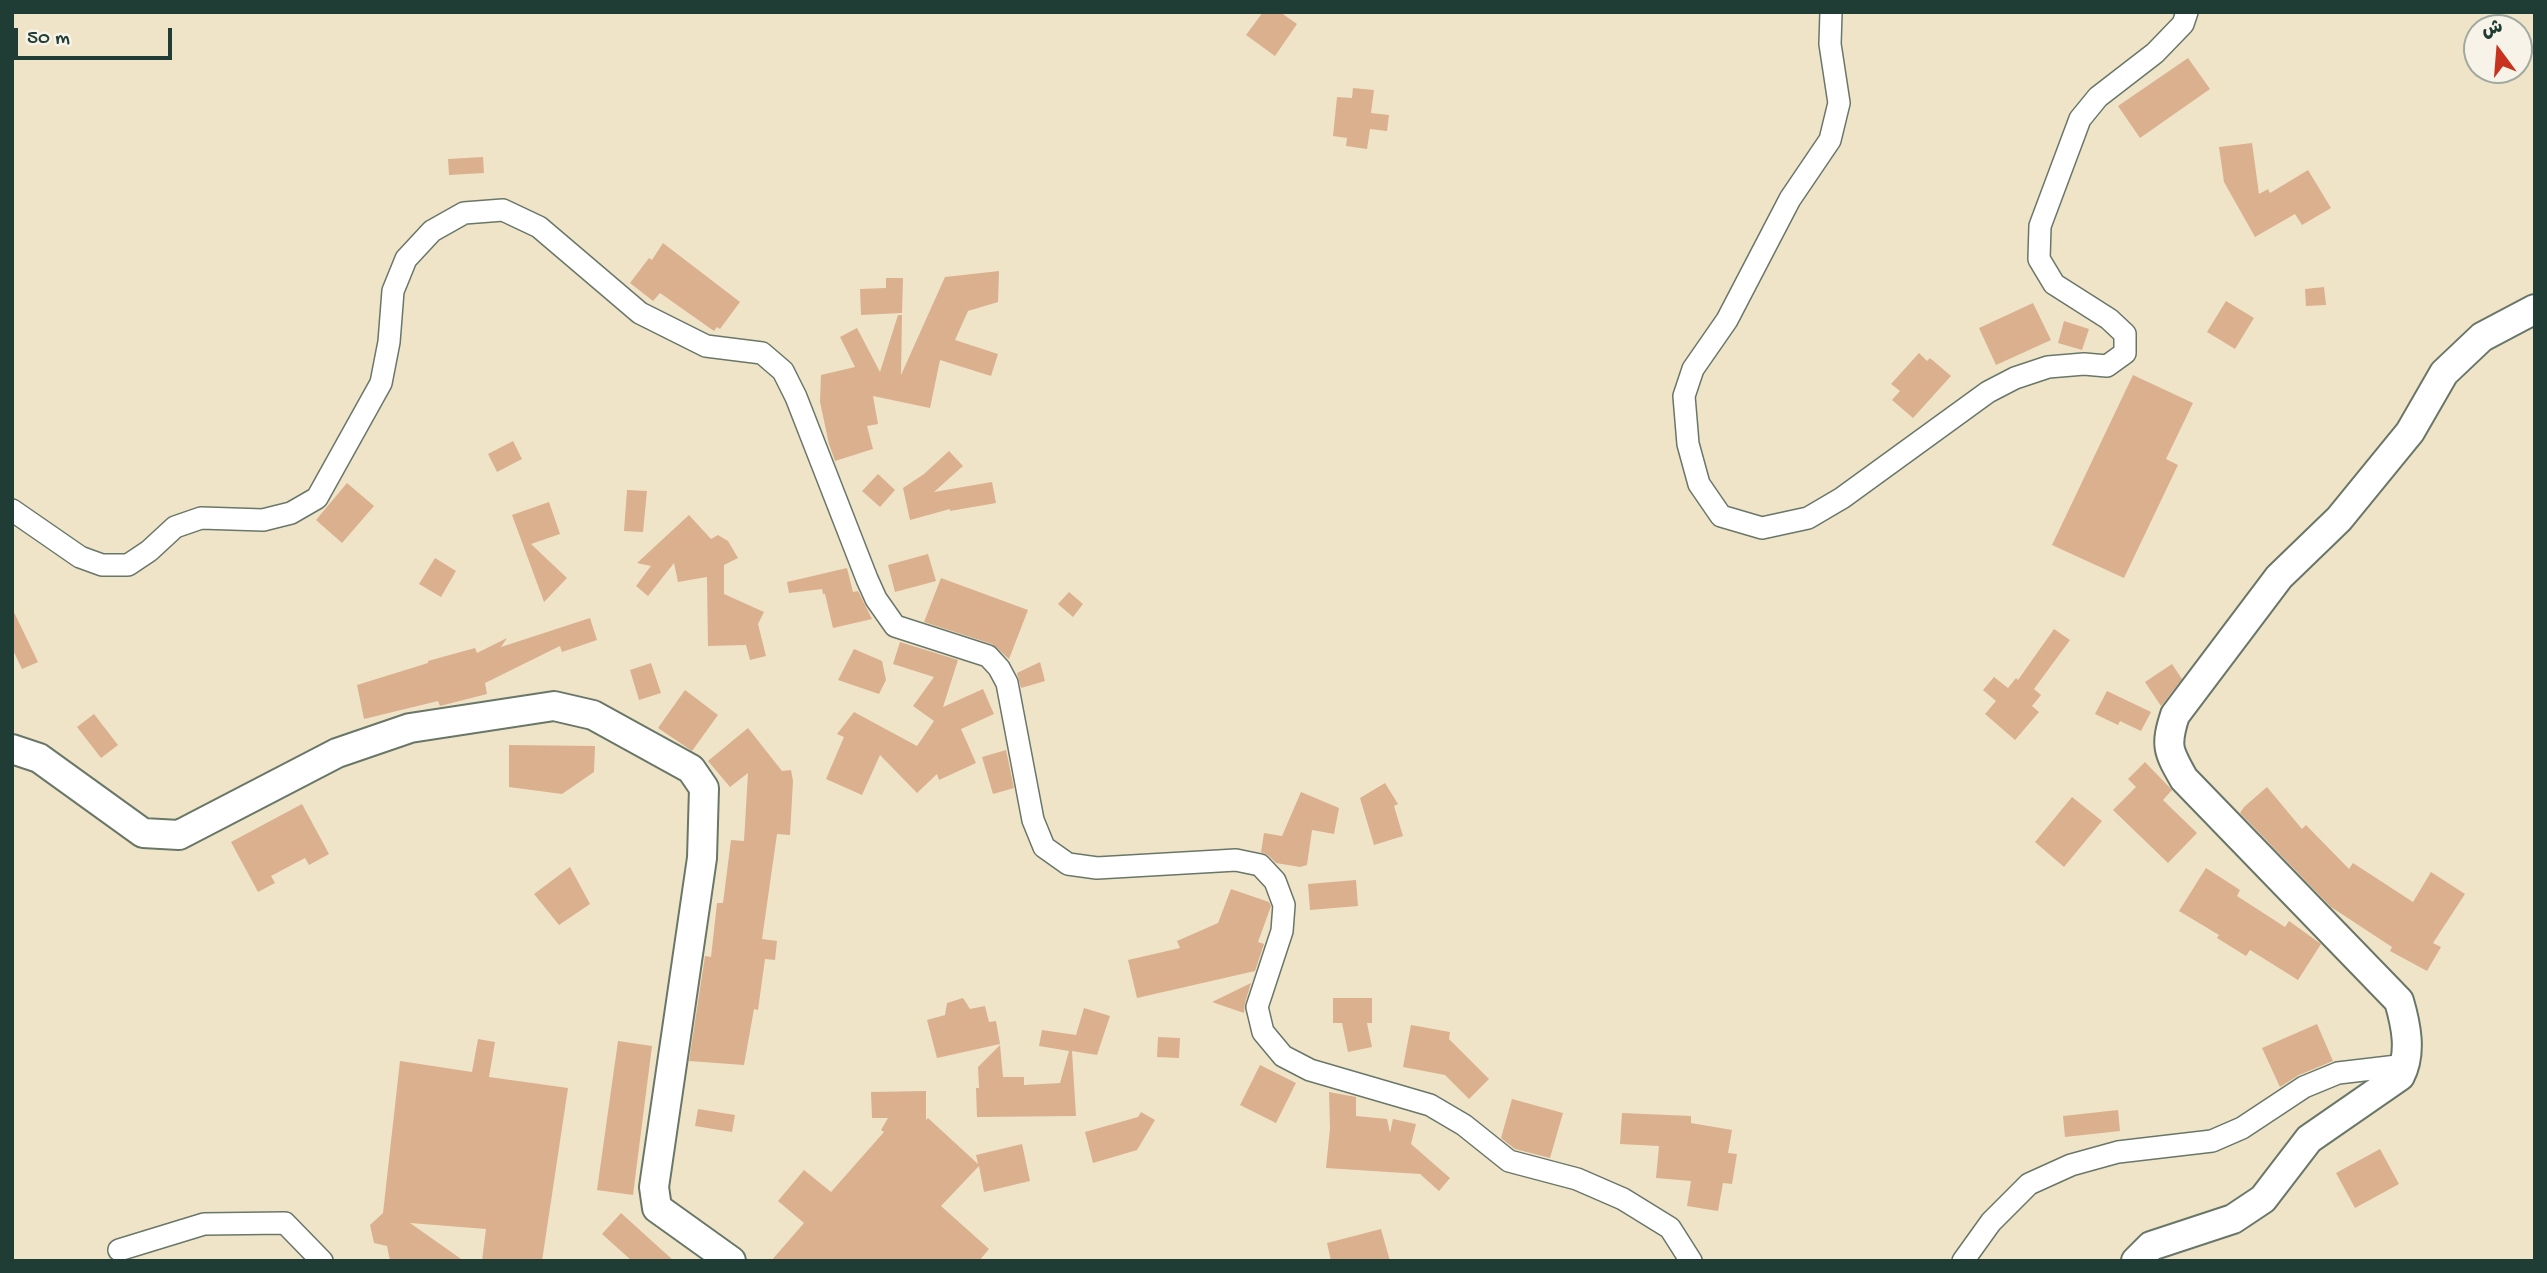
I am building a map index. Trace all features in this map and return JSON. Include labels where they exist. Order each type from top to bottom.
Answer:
[{"type":"street","points":[[1831,12],[1830,44],[1839,103],[1830,140],[1790,199],[1727,320],[1693,369],[1685,396],[1688,444],[1699,484],[1721,516],[1762,528],[1808,518],[1842,498],[1988,393],[2015,378],[2048,367],[2084,364],[2107,366],[2125,354],[2125,334],[2109,319],[2054,284],[2039,259],[2040,226],[2080,119],[2098,97],[2155,53],[2183,24],[2188,12]]},
{"type":"street","points":[[12,510],[80,557],[102,565],[128,565],[149,551],[175,527],[201,518],[263,520],[291,513],[317,498],[381,383],[393,291],[406,259],[432,231],[464,213],[503,210],[538,228],[615,295],[640,313],[706,346],[762,353],[783,371],[796,397],[867,579],[876,599],[895,626],[988,656],[999,668],[1007,683],[1033,820],[1044,847],[1068,864],[1097,868],[1236,860],[1260,865],[1275,881],[1284,905],[1282,930],[1257,1007],[1263,1032],[1283,1056],[1310,1070],[1430,1105],[1464,1125],[1509,1161],[1577,1179],[1623,1199],[1670,1228],[1691,1261]]},
{"type":"street","points":[[2136,1261],[2151,1246],[2233,1219],[2263,1199],[2309,1139],[2400,1076],[2406,1065],[2406,1027],[2399,1001],[2184,779],[2171,757],[2168,737],[2175,715],[2279,577],[2339,519],[2410,432],[2444,373],[2482,337],[2535,309]]},
{"type":"street","points":[[12,749],[39,758],[143,833],[179,835],[337,752],[410,728],[554,706],[593,715],[691,769],[704,789],[702,858],[654,1187],[657,1208],[731,1261]]},
{"type":"street","points":[[1963,1261],[1991,1222],[2029,1184],[2071,1166],[2118,1152],[2212,1141],[2242,1128],[2304,1087],[2338,1073],[2406,1065]]},
{"type":"street","points":[[118,1250],[204,1224],[285,1223],[322,1261]]},
{"type":"building","points":[[1263,12],[1280,12],[1297,24],[1275,56],[1246,35]]},
{"type":"building","points":[[2188,58],[2210,89],[2140,138],[2118,106]]},
{"type":"building","points":[[1353,88],[1374,90],[1371,113],[1389,115],[1387,131],[1370,129],[1367,149],[1346,146],[1347,138],[1333,136],[1337,97],[1352,98]]},
{"type":"building","points":[[2252,143],[2259,194],[2268,189],[2270,193],[2308,170],[2331,208],[2302,225],[2295,214],[2255,237],[2224,182],[2219,147]]},
{"type":"building","points":[[483,157],[484,173],[449,175],[448,159]]},
{"type":"building","points":[[663,243],[740,302],[720,329],[717,327],[714,331],[660,293],[653,301],[630,283],[649,258],[652,260]]},
{"type":"building","points":[[999,271],[998,302],[968,311],[955,340],[998,354],[991,376],[940,360],[930,408],[873,396],[878,424],[867,426],[873,449],[835,461],[820,402],[821,375],[855,367],[840,337],[857,328],[880,372],[898,315],[902,315],[901,375],[945,277]]},
{"type":"building","points":[[886,278],[903,278],[902,313],[861,315],[860,289],[886,288]]},
{"type":"building","points":[[2324,287],[2326,305],[2306,306],[2305,289]]},
{"type":"building","points":[[2226,301],[2254,318],[2235,349],[2207,332]]},
{"type":"building","points":[[2033,303],[2051,340],[1996,365],[1979,328]]},
{"type":"building","points":[[2064,321],[2089,329],[2082,350],[2058,343]]},
{"type":"building","points":[[1919,353],[1927,361],[1930,358],[1951,376],[1913,418],[1892,400],[1900,391],[1891,384]]},
{"type":"building","points":[[2133,375],[2193,403],[2166,459],[2178,465],[2124,578],[2052,545]]},
{"type":"building","points":[[513,441],[522,459],[497,472],[488,454]]},
{"type":"building","points":[[949,451],[963,466],[934,492],[992,482],[996,503],[950,509],[910,520],[903,488],[924,474]]},
{"type":"building","points":[[878,474],[895,490],[880,507],[862,491]]},
{"type":"building","points":[[347,483],[374,506],[342,543],[316,520]]},
{"type":"building","points":[[627,490],[647,491],[643,532],[624,531]]},
{"type":"building","points":[[549,502],[560,534],[531,544],[567,578],[544,602],[512,515]]},
{"type":"building","points":[[689,515],[711,539],[718,535],[728,541],[738,558],[724,565],[724,594],[764,612],[758,624],[766,656],[750,660],[746,645],[708,646],[707,577],[678,582],[674,563],[648,596],[636,586],[651,566],[637,563]]},
{"type":"building","points":[[928,554],[936,581],[895,592],[888,565]]},
{"type":"building","points":[[435,558],[456,571],[441,597],[419,584]]},
{"type":"building","points":[[847,568],[853,592],[858,591],[872,619],[833,628],[822,589],[789,593],[787,582]]},
{"type":"building","points":[[941,578],[1028,610],[1009,659],[992,644],[924,622]]},
{"type":"building","points":[[1069,592],[1083,604],[1073,617],[1058,604]]},
{"type":"building","points":[[12,608],[38,662],[22,669],[12,648]]},
{"type":"building","points":[[590,618],[597,640],[562,652],[560,646],[485,683],[487,694],[440,706],[438,701],[364,719],[357,685],[475,648],[477,653],[507,638],[501,647]]},
{"type":"building","points":[[2054,629],[2070,640],[2034,689],[2041,695],[2032,706],[2039,712],[2015,740],[1985,714],[1996,701],[1983,690],[1994,677],[2008,688],[2016,678],[2018,680]]},
{"type":"building","points":[[900,642],[958,660],[943,707],[983,689],[994,714],[961,729],[976,763],[939,780],[937,774],[917,793],[880,755],[862,795],[826,779],[844,737],[837,734],[854,712],[917,746],[934,721],[913,706],[934,677],[893,664]]},
{"type":"building","points":[[854,649],[882,661],[886,680],[879,694],[838,680]]},
{"type":"building","points":[[1040,662],[1045,681],[1021,688],[1017,673]]},
{"type":"building","points":[[651,663],[661,693],[639,700],[630,670]]},
{"type":"building","points":[[2172,664],[2182,679],[2161,706],[2145,682]]},
{"type":"building","points":[[685,690],[718,715],[692,751],[658,728]]},
{"type":"building","points":[[2107,691],[2151,712],[2141,731],[2120,721],[2118,725],[2095,714]]},
{"type":"building","points":[[94,714],[118,745],[101,758],[77,727]]},
{"type":"building","points":[[748,728],[782,771],[791,770],[793,781],[790,835],[777,834],[762,939],[777,941],[775,960],[765,959],[758,1010],[754,1009],[744,1065],[689,1061],[705,956],[711,957],[717,903],[723,903],[731,840],[744,841],[748,773],[730,787],[708,761]]},
{"type":"building","points":[[509,745],[595,746],[594,772],[562,794],[509,787]]},
{"type":"building","points":[[1006,750],[1014,788],[993,794],[982,757]]},
{"type":"building","points":[[2145,762],[2172,790],[2163,800],[2197,833],[2168,863],[2113,810],[2136,787],[2128,779]]},
{"type":"building","points":[[1385,783],[1398,804],[1394,806],[1403,836],[1374,845],[1360,798]]},
{"type":"building","points":[[2267,787],[2302,829],[2306,825],[2349,869],[2353,863],[2413,902],[2431,872],[2465,894],[2433,943],[2441,947],[2427,971],[2390,951],[2392,947],[2331,907],[2240,813]]},
{"type":"building","points":[[1301,792],[1339,808],[1334,834],[1312,830],[1307,865],[1300,867],[1276,863],[1261,852],[1264,833],[1282,836]]},
{"type":"building","points":[[2072,797],[2102,821],[2064,867],[2035,842]]},
{"type":"building","points":[[302,804],[329,854],[309,865],[305,858],[271,876],[275,883],[258,892],[231,842]]},
{"type":"building","points":[[570,867],[590,904],[559,925],[534,894]]},
{"type":"building","points":[[2206,868],[2240,890],[2237,896],[2285,927],[2289,921],[2321,944],[2298,980],[2250,950],[2246,956],[2217,938],[2219,935],[2179,911]]},
{"type":"building","points":[[1356,880],[1358,906],[1310,910],[1308,884]]},
{"type":"building","points":[[1231,889],[1269,902],[1271,906],[1258,942],[1264,944],[1255,971],[1137,998],[1128,960],[1180,948],[1177,941],[1218,923]]},
{"type":"building","points":[[1251,983],[1244,1013],[1212,1002]]},
{"type":"building","points":[[963,998],[970,1009],[985,1006],[989,1022],[996,1021],[1000,1044],[937,1058],[927,1020],[945,1015],[947,1003]]},
{"type":"building","points":[[1333,998],[1372,998],[1372,1023],[1367,1023],[1372,1047],[1348,1052],[1342,1023],[1333,1023]]},
{"type":"building","points":[[1084,1008],[1110,1016],[1097,1055],[1072,1051],[1076,1116],[977,1117],[978,1067],[1000,1045],[1003,1077],[1024,1077],[1024,1085],[1060,1083],[1069,1051],[1039,1046],[1042,1030],[1076,1035]]},
{"type":"building","points":[[2317,1024],[2333,1061],[2299,1075],[2280,1087],[2262,1048]]},
{"type":"building","points":[[1411,1025],[1450,1032],[1449,1039],[1489,1079],[1469,1099],[1445,1075],[1403,1067]]},
{"type":"building","points":[[1158,1037],[1180,1038],[1179,1058],[1157,1057]]},
{"type":"building","points":[[478,1039],[495,1042],[489,1077],[568,1088],[542,1261],[482,1261],[486,1229],[410,1223],[464,1261],[390,1261],[387,1246],[374,1243],[370,1225],[383,1213],[400,1061],[472,1072]]},
{"type":"building","points":[[618,1041],[652,1046],[633,1195],[597,1190]]},
{"type":"building","points":[[1260,1065],[1296,1083],[1276,1123],[1240,1105]]},
{"type":"building","points":[[926,1091],[926,1120],[928,1118],[978,1164],[976,1155],[1022,1144],[1030,1181],[984,1192],[979,1166],[941,1206],[989,1249],[979,1261],[771,1261],[804,1223],[778,1201],[804,1170],[831,1192],[884,1132],[881,1130],[888,1118],[872,1118],[871,1092]]},
{"type":"building","points":[[1329,1092],[1356,1097],[1356,1116],[1387,1119],[1390,1133],[1393,1119],[1416,1124],[1411,1144],[1450,1178],[1439,1191],[1420,1174],[1326,1168],[1330,1128]]},
{"type":"building","points":[[1512,1099],[1563,1113],[1550,1158],[1515,1149],[1501,1138]]},
{"type":"building","points":[[698,1109],[735,1115],[732,1132],[695,1126]]},
{"type":"building","points":[[2118,1110],[2120,1131],[2065,1137],[2063,1116]]},
{"type":"building","points":[[1141,1112],[1155,1120],[1137,1150],[1093,1163],[1085,1132],[1138,1117]]},
{"type":"building","points":[[1622,1113],[1691,1116],[1691,1123],[1732,1130],[1728,1153],[1737,1154],[1732,1184],[1723,1183],[1718,1211],[1687,1206],[1691,1181],[1656,1178],[1659,1146],[1620,1144]]},
{"type":"building","points":[[2380,1149],[2399,1184],[2355,1208],[2336,1173]]},
{"type":"building","points":[[621,1213],[674,1261],[632,1261],[602,1234]]},
{"type":"building","points":[[1381,1229],[1390,1261],[1331,1261],[1327,1243]]}]
